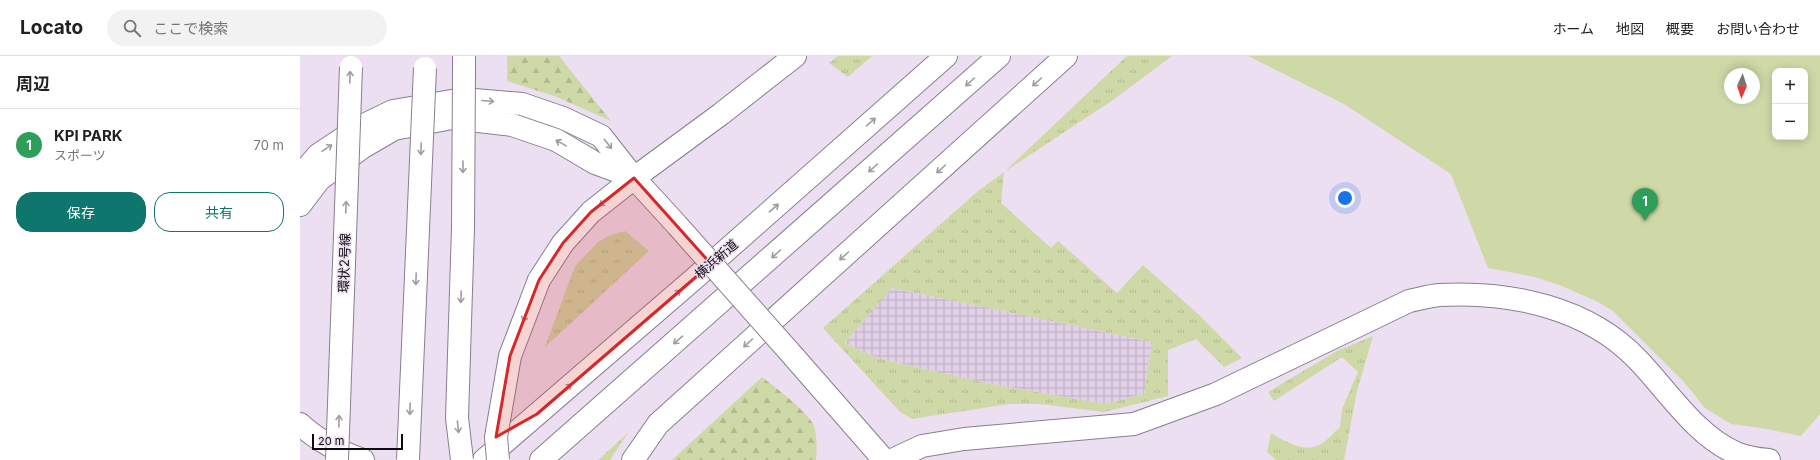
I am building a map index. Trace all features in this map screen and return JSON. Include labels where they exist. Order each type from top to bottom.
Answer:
[{"type":"main road","points":[[498,460],[496,437],[510,356],[539,280],[563,243],[586,217],[634,178],[721,114],[795,56]]},
{"type":"main road","name":"横浜新道","points":[[484,460],[695,278],[946,56]]},
{"type":"main road","points":[[541,460],[999,56]]},
{"type":"main road","points":[[633,460],[658,424],[1066,56]]},
{"type":"main road","points":[[462,460],[458,418],[463,227],[464,64]]},
{"type":"main road","name":"環状2号線","points":[[337,460],[351,66]]},
{"type":"main road","points":[[408,460],[425,68]]},
{"type":"main road","points":[[300,176],[318,155],[360,127],[393,111],[463,99],[522,104],[563,118],[601,136],[634,178],[884,460]]},
{"type":"main road","points":[[300,205],[319,180],[363,148],[394,129],[452,118],[512,125],[556,140],[595,163],[634,178]]},
{"type":"main road","points":[[892,460],[922,446],[964,439],[1134,424],[1216,394],[1409,301],[1438,295],[1510,298],[1547,306],[1582,318],[1616,341],[1636,358],[1702,432],[1736,453],[1769,460]]},
{"type":"main road","points":[[450,460],[481,446],[538,414]]},
{"type":"main road","points":[[300,424],[313,436],[347,455],[363,460]]},
{"type":"highlighted area","points":[[634,178],[711,264],[537,414],[496,437],[510,356],[539,280],[563,243],[591,212]]},
{"type":"shaded area","points":[[892,288],[1152,342],[1144,394],[1104,404],[986,383],[877,358],[845,343]]},
{"type":"green space","points":[[507,56],[559,56],[611,121],[557,97],[507,81]]},
{"type":"green space","points":[[838,56],[872,56],[848,77],[829,63]]},
{"type":"green space","points":[[1127,56],[1172,56],[1113,100],[1004,172]]},
{"type":"green space","points":[[1248,56],[1820,56],[1820,414],[1801,436],[1731,424],[1705,408],[1684,382],[1613,311],[1598,302],[1562,286],[1535,277],[1488,268],[1451,174],[1344,104]]},
{"type":"green space","points":[[1004,172],[1001,203],[1051,248],[1058,241],[1117,293],[1143,265],[1198,314],[1242,358],[1224,367],[1196,339],[1168,350],[1168,396],[1104,412],[1040,404],[1009,404],[912,419],[900,412],[823,328],[978,191]],"holes":[[[892,288],[1152,342],[1144,394],[1104,404],[986,383],[877,358],[845,343]]]},
{"type":"green space","points":[[625,231],[649,251],[545,347],[575,266],[598,242],[610,235]]},
{"type":"green space","points":[[1373,336],[1357,391],[1344,460],[1276,460],[1267,452],[1271,433],[1282,440],[1309,448],[1315,447],[1324,442],[1340,427],[1342,409],[1358,372],[1342,357],[1274,401],[1268,392],[1337,351]]},
{"type":"green space","points":[[762,377],[791,400],[811,421],[816,434],[816,460],[672,460]]},
{"type":"green space","points":[[628,433],[610,460],[598,460]]},
{"type":"place","name":"KPI PARK","points":[[1645,221]]}]
